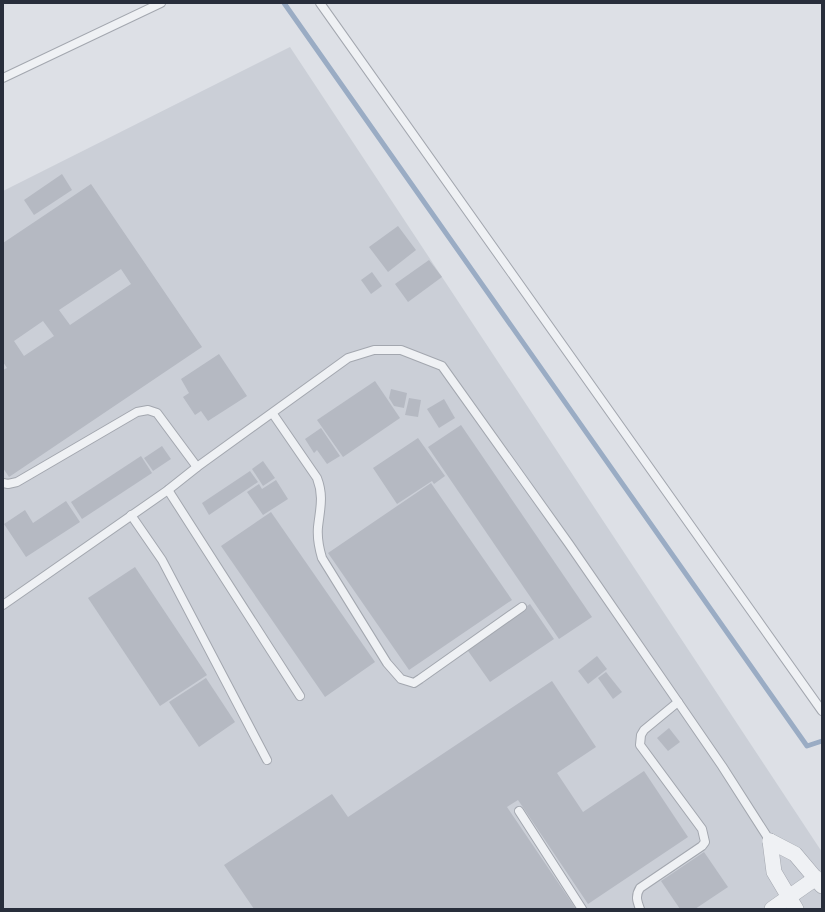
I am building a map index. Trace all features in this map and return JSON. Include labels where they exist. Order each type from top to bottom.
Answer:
[{"type":"street","points":[[770,841],[795,854],[819,882],[792,903],[772,909]]},
{"type":"street","points":[[770,841],[774,872],[792,903]]},
{"type":"lane","points":[[3,78],[161,3]]},
{"type":"lane","points":[[320,3],[822,711]]},
{"type":"lane","points":[[3,604],[168,490],[197,467],[273,414],[348,358],[374,350],[401,350],[442,366],[569,544],[722,766],[770,841]]},
{"type":"lane","points":[[3,483],[8,484],[17,482],[137,412],[148,410],[157,413],[197,467]]},
{"type":"lane","points":[[273,414],[317,478],[322,489],[318,529],[318,546],[322,558],[387,663],[401,679],[414,683],[522,607]]},
{"type":"lane","points":[[168,490],[300,696]]},
{"type":"lane","points":[[131,515],[162,560],[267,760]]},
{"type":"lane","points":[[640,909],[636,899],[636,894],[640,888],[702,846],[705,842],[702,829],[640,745],[641,735],[644,730],[678,702]]},
{"type":"lane","points":[[519,811],[582,909]]},
{"type":"shaded area","points":[[290,47],[822,852],[822,909],[3,909],[3,191]]},
{"type":"building","points":[[62,174],[72,190],[34,215],[24,200]]},
{"type":"building","points":[[91,184],[202,347],[9,477],[3,468],[3,370],[7,368],[3,362],[3,243]],"holes":[[[121,269],[131,284],[70,325],[59,310]],[[43,321],[54,336],[24,356],[14,341]]]},
{"type":"building","points":[[398,226],[416,250],[388,272],[369,247]]},
{"type":"building","points":[[429,260],[442,277],[408,302],[395,284]]},
{"type":"building","points":[[372,272],[382,286],[371,294],[361,280]]},
{"type":"building","points":[[219,354],[247,396],[208,421],[201,411],[195,415],[183,397],[189,393],[181,379]]},
{"type":"building","points":[[375,381],[400,418],[343,457],[317,420]]},
{"type":"building","points":[[391,389],[407,393],[404,408],[394,406],[389,398]]},
{"type":"building","points":[[409,398],[421,400],[418,417],[405,415]]},
{"type":"building","points":[[444,399],[455,418],[439,428],[427,409]]},
{"type":"building","points":[[461,425],[592,617],[559,639],[428,447]]},
{"type":"building","points":[[321,428],[340,456],[327,464],[317,450],[314,453],[305,439]]},
{"type":"building","points":[[418,438],[445,476],[434,484],[432,481],[397,504],[373,468]]},
{"type":"building","points":[[162,446],[171,459],[153,471],[144,458]]},
{"type":"building","points":[[141,456],[152,473],[82,519],[71,502]]},
{"type":"building","points":[[263,461],[275,478],[263,486],[252,469]]},
{"type":"building","points":[[250,471],[258,482],[209,515],[202,503]]},
{"type":"building","points":[[276,480],[288,499],[263,515],[247,492],[259,484],[262,489]]},
{"type":"building","points":[[431,483],[512,600],[409,670],[328,553]]},
{"type":"building","points":[[66,501],[80,522],[26,557],[4,524],[25,510],[33,523]]},
{"type":"building","points":[[271,512],[375,662],[325,697],[221,546]]},
{"type":"building","points":[[135,567],[207,675],[160,706],[88,598]]},
{"type":"building","points":[[530,604],[554,639],[490,682],[466,648]]},
{"type":"building","points":[[597,656],[607,669],[588,684],[578,671]]},
{"type":"building","points":[[606,672],[622,692],[613,699],[598,678]]},
{"type":"building","points":[[206,678],[235,722],[199,747],[169,702]]},
{"type":"building","points":[[552,681],[596,747],[557,773],[583,812],[644,771],[688,837],[588,904],[518,800],[507,807],[576,909],[254,909],[224,865],[332,794],[348,817]]},
{"type":"building","points":[[669,728],[680,742],[668,751],[657,738]]},
{"type":"building","points":[[704,852],[728,887],[695,909],[680,909],[661,881]]},
{"type":"waterway","points":[[284,3],[807,746],[822,741]]}]
